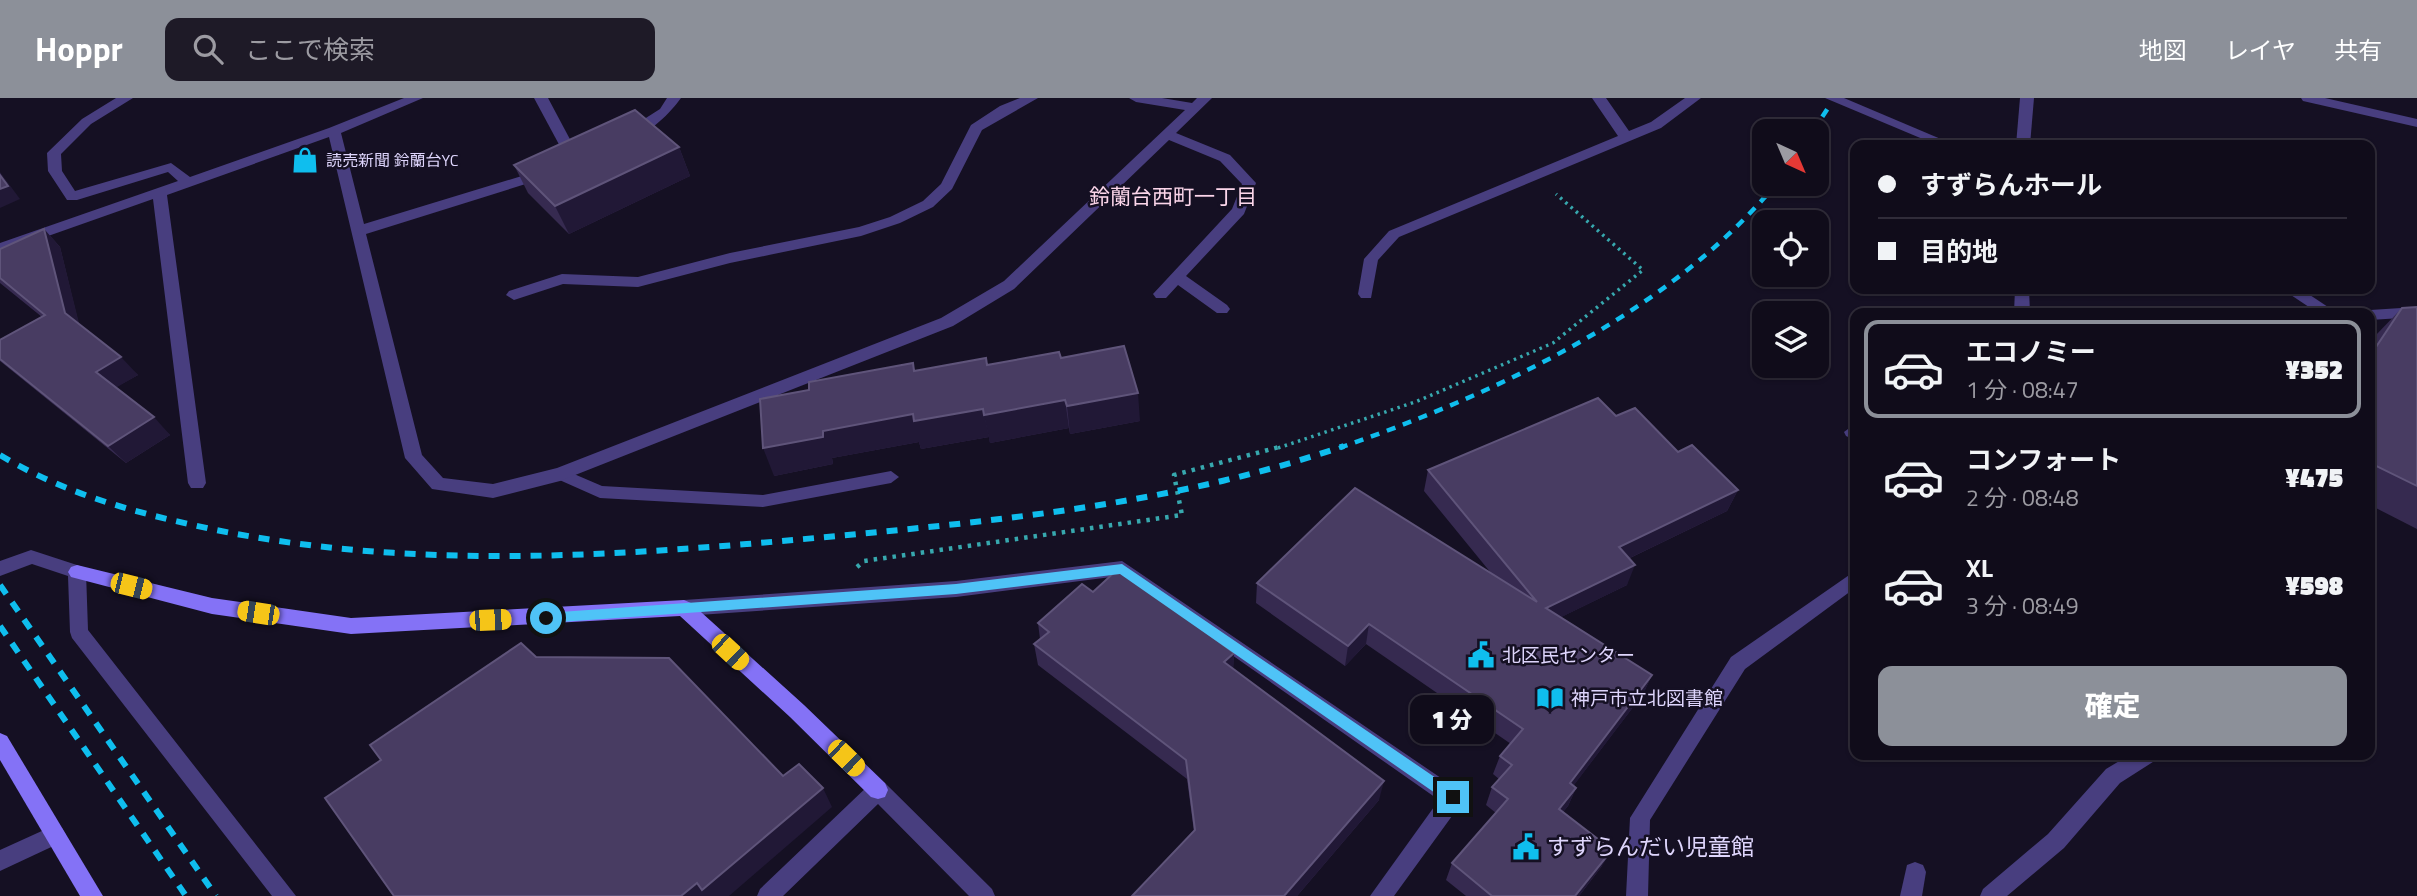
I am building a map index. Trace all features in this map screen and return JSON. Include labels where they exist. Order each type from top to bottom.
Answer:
[{"type":"street","points":[[126,98],[108,106],[72,131],[54,153],[55,171],[72,197],[171,167],[187,182]]},
{"type":"street","points":[[0,248],[334,131],[416,98]]},
{"type":"street","points":[[359,231],[568,162],[541,98]]},
{"type":"street","points":[[618,139],[641,129],[665,112],[674,98]]},
{"type":"street","points":[[514,295],[562,279],[638,282],[730,258],[861,231],[895,220],[928,204],[947,186],[976,128],[1005,109],[1031,98]]},
{"type":"street","points":[[1136,98],[1200,103]]},
{"type":"street","points":[[1599,98],[1625,136]]},
{"type":"street","points":[[1366,294],[1371,259],[1394,234],[1656,125],[1694,98]]},
{"type":"street","points":[[1832,98],[1936,140]]},
{"type":"street","points":[[2024,140],[2028,98]]},
{"type":"street","points":[[2308,98],[2417,123]]},
{"type":"street","points":[[334,131],[414,458],[438,484],[493,491],[560,474],[947,322],[1009,285],[1200,103]]},
{"type":"street","points":[[1161,294],[1239,211],[1249,183],[1225,158],[1166,134]]},
{"type":"street","points":[[159,191],[197,482]]},
{"type":"street","points":[[1177,277],[1222,309]]},
{"type":"street","points":[[2298,294],[2321,308]]},
{"type":"street","points":[[2375,315],[2417,312]]},
{"type":"street","points":[[0,569],[31,557],[77,572],[212,606],[351,626],[823,600],[956,589],[1122,569],[1453,797],[1387,894]]},
{"type":"street","points":[[77,572],[79,632],[285,896]]},
{"type":"street","points":[[1637,896],[1640,818],[1738,663],[1850,582]]},
{"type":"street","points":[[684,608],[797,711],[984,896]]},
{"type":"street","points":[[0,742],[92,896]]},
{"type":"street","points":[[1991,896],[2056,841],[2113,776],[2139,760]]},
{"type":"street","points":[[768,896],[878,790]]},
{"type":"street","points":[[0,861],[55,835]]},
{"type":"street","points":[[1910,896],[1915,872]]},
{"type":"lane","points":[[560,474],[600,492],[763,501],[891,477]]},
{"type":"path","points":[[823,600],[864,561],[1182,515],[1174,475],[1262,453],[1415,402],[1553,343],[1643,270],[1534,175]]},
{"type":"building","points":[[635,110],[679,147],[555,206],[514,165]]},
{"type":"building","points":[[0,175],[8,186],[0,189]]},
{"type":"building","points":[[44,229],[65,313],[121,357],[96,372],[154,417],[108,446],[0,359],[0,340],[45,315],[0,278],[0,249]]},
{"type":"building","points":[[2417,307],[2417,486],[2375,465],[2375,348],[2402,308]]},
{"type":"building","points":[[1124,346],[1138,393],[1067,406],[1065,400],[984,415],[983,409],[914,421],[913,414],[823,431],[823,437],[763,448],[760,399],[809,390],[809,382],[913,363],[914,371],[986,358],[987,365],[1059,352],[1061,358]]},
{"type":"building","points":[[1598,398],[1616,416],[1635,408],[1678,452],[1692,445],[1738,490],[1619,547],[1635,565],[1546,608],[1652,675],[1570,783],[1576,788],[1559,809],[1612,850],[1575,896],[1492,896],[1452,863],[1508,799],[1492,787],[1512,765],[1500,756],[1523,729],[1369,624],[1348,646],[1257,583],[1355,488],[1537,602],[1428,470]]},
{"type":"building","points":[[1119,568],[1234,653],[1224,662],[1384,781],[1284,896],[1132,896],[1195,830],[1186,760],[1034,644],[1049,632],[1038,623],[1082,584],[1093,592]]},
{"type":"building","points":[[521,643],[536,657],[669,658],[783,776],[799,764],[823,788],[702,890],[697,883],[681,896],[394,896],[325,798],[381,760],[370,745]]},
{"type":"railway","points":[[1821,119],[1828,108]]},
{"type":"railway","points":[[1339,448],[1458,402],[1576,344],[1631,310],[1684,272],[1733,230],[1765,196]]},
{"type":"railway","points":[[0,455],[46,479],[93,498],[193,525],[273,540],[353,550],[514,556],[595,554],[756,543],[1030,515],[1157,495],[1282,465],[1344,446]]},
{"type":"railway","points":[[0,585],[216,896]]},
{"type":"railway","points":[[0,626],[186,896]]},
{"type":"place","name":"読売新聞 鈴蘭台YC","points":[[305,160]]},
{"type":"place","name":"北区民センター","points":[[1481,655]]},
{"type":"place","name":"神戸市立北図書館","points":[[1550,698]]},
{"type":"place","name":"すずらんだい児童館","points":[[1526,847]]},
{"type":"district","name":"鈴蘭台西町一丁目","points":[[1173,197]]},
{"type":"route","points":[[546,618],[956,589],[1122,569],[1453,797]]}]
